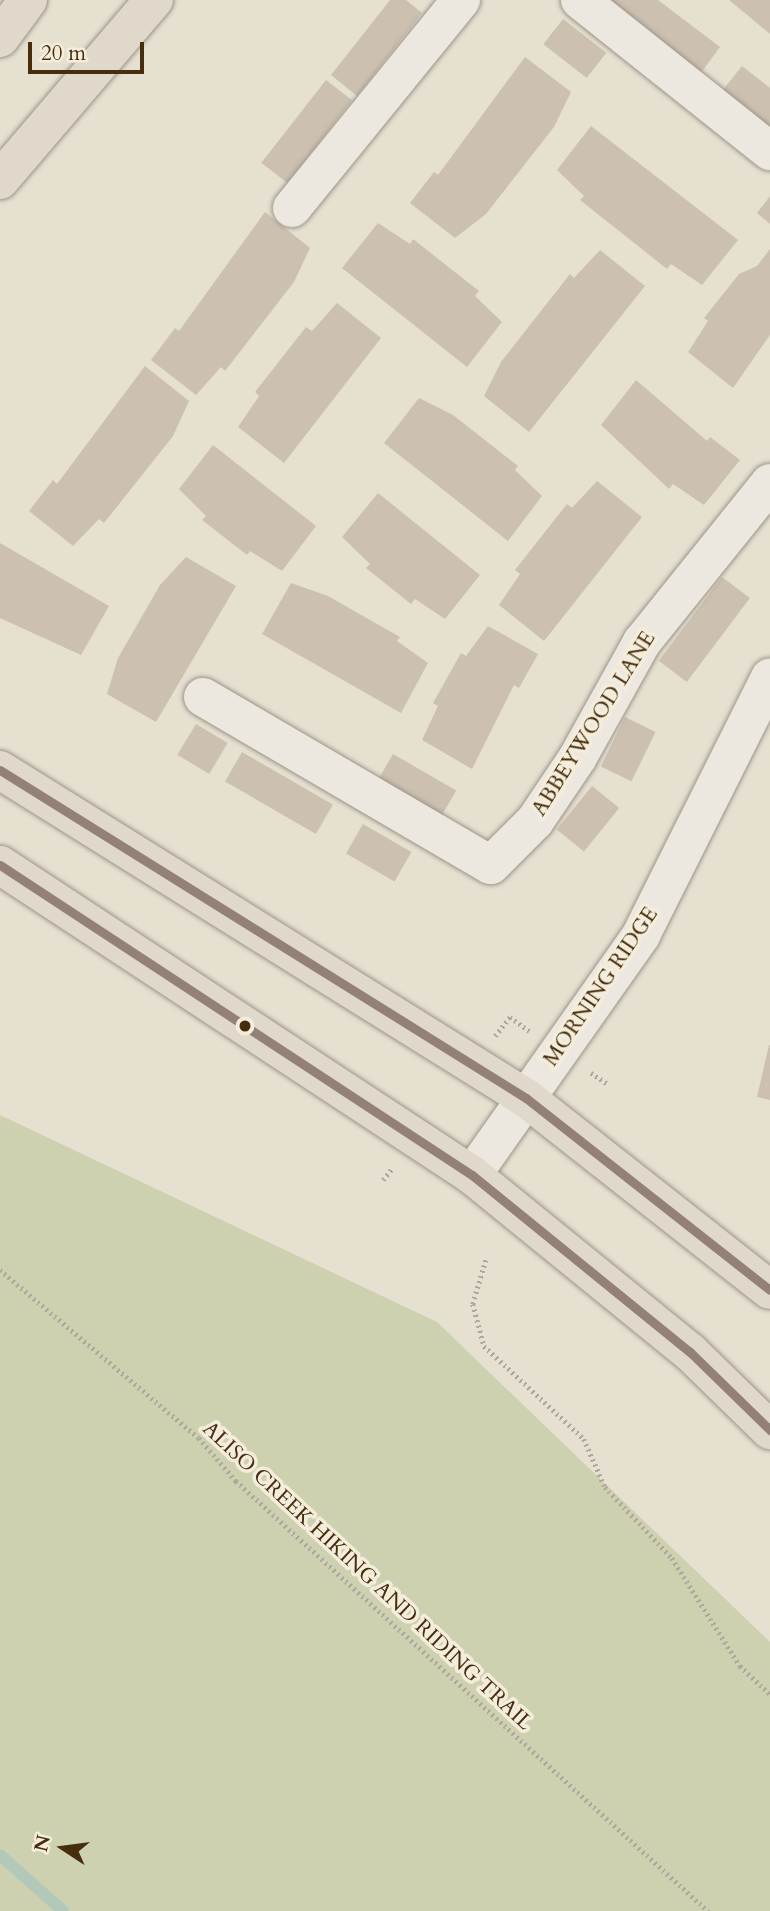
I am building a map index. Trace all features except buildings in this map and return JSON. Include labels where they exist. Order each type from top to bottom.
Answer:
[{"type":"main road","points":[[0,38],[28,0]]},
{"type":"main road","points":[[0,180],[148,6]]},
{"type":"main road","points":[[0,769],[526,1098],[770,1290]]},
{"type":"main road","points":[[0,865],[472,1175],[690,1352],[770,1430]]},
{"type":"street","points":[[292,208],[461,0]]},
{"type":"street","points":[[580,0],[770,151]]},
{"type":"street","name":"ABBEYWOOD LANE","points":[[203,698],[491,865],[535,821],[642,642],[764,504]]},
{"type":"street","name":"MORNING RIDGE","points":[[472,1175],[641,935],[770,677]]},
{"type":"path","points":[[486,1261],[473,1304],[484,1346],[584,1439],[605,1487],[672,1558],[740,1666],[770,1694]]},
{"type":"path","name":"ALISO CREEK HIKING AND RIDING TRAIL","points":[[0,1270],[199,1438],[236,1481],[708,1911]]},
{"type":"green space","points":[[0,1115],[437,1322],[770,1642],[770,1911],[0,1911]]},
{"type":"waterway","points":[[0,1855],[63,1911]]},
{"type":"transit line","points":[[0,770],[526,1098],[770,1290]]},
{"type":"transit line","points":[[0,865],[472,1175],[690,1352],[770,1430]]}]
